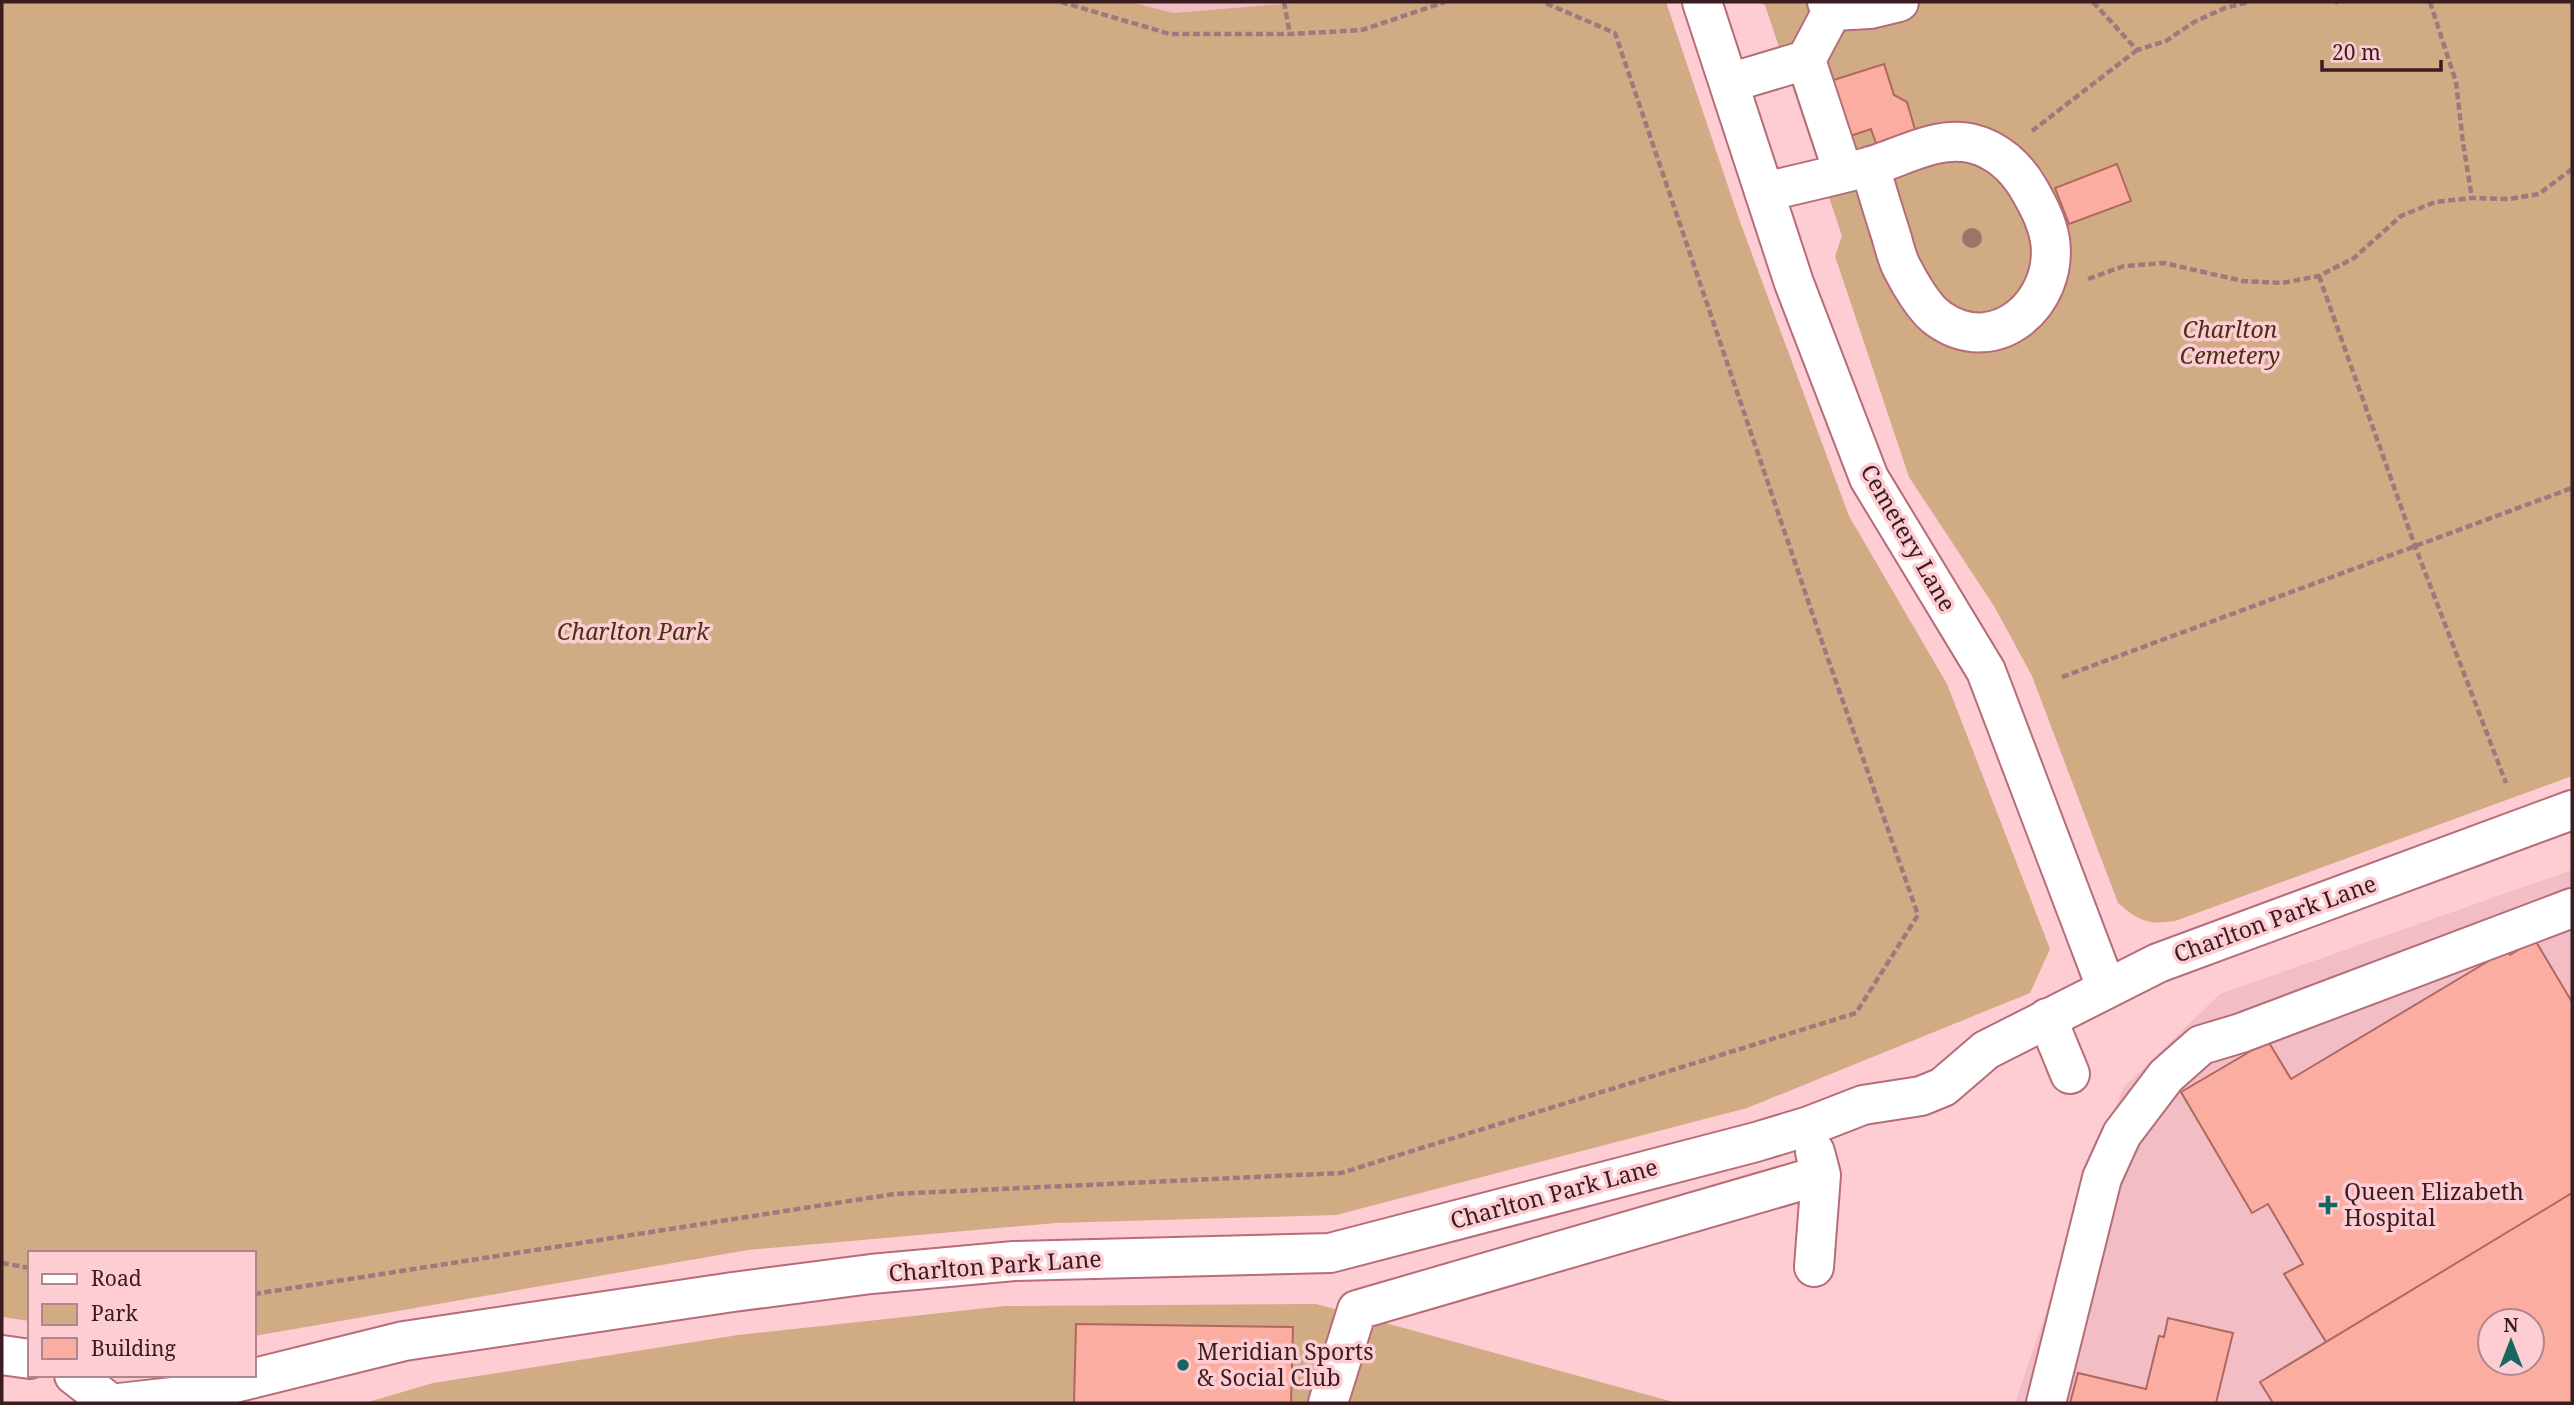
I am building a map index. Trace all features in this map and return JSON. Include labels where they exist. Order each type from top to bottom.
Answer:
[{"type":"street","name":"Cemetery Lane","points":[[1702,2],[1794,283],[1869,478],[1986,671],[2106,987]]},
{"type":"street","points":[[1765,192],[1857,169],[1941,144],[1969,143],[2001,155],[2023,178],[2043,216],[2050,242],[2049,270],[2041,296],[2019,321],[1991,332],[1966,331],[1938,319],[1917,293],[1900,265],[1857,169],[1806,60],[1829,6],[1870,9],[1899,2]]},
{"type":"street","points":[[1729,83],[1806,60]]},
{"type":"street","name":"Charlton Park Lane","points":[[119,1403],[182,1396],[404,1341],[871,1274],[1014,1261],[1330,1253],[1809,1126],[1863,1105],[1921,1096],[1943,1087],[1986,1050],[2158,963],[2572,810]]},
{"type":"street","points":[[2046,1403],[2102,1178],[2122,1134],[2166,1076],[2201,1045],[2241,1033],[2572,908]]},
{"type":"street","points":[[2047,1018],[2070,1074]]},
{"type":"street","points":[[1809,1126],[1821,1175],[1814,1267]]},
{"type":"street","points":[[1328,1403],[1357,1310],[1821,1175]]},
{"type":"street","points":[[2,1355],[28,1359]]},
{"type":"street","points":[[77,1377],[110,1403]]},
{"type":"path","points":[[1061,2],[1170,34],[1290,34],[1362,30],[1445,2]]},
{"type":"path","points":[[1284,2],[1290,34]]},
{"type":"path","points":[[256,1294],[894,1194],[1341,1173],[1856,1013],[1918,915],[1815,623],[1615,33],[1543,2]]},
{"type":"path","points":[[2093,2],[2137,50]]},
{"type":"path","points":[[2001,155],[2137,50],[2166,41],[2193,22],[2225,8],[2249,2]]},
{"type":"path","points":[[2430,2],[2456,82],[2473,198]]},
{"type":"path","points":[[2041,296],[2124,266],[2164,264],[2243,281],[2282,283],[2319,276],[2354,258],[2401,216],[2435,202],[2473,198],[2509,199],[2539,194],[2572,169]]},
{"type":"path","points":[[2319,276],[2415,546],[2506,783]]},
{"type":"path","points":[[2062,677],[2572,488]]},
{"type":"path","points":[[2,1263],[28,1268]]},
{"type":"shaded area","points":[[1131,2],[1306,2],[1173,13]]},
{"type":"shaded area","name":"Queen Elizabeth Hospital","points":[[2572,870],[2572,1403],[2015,1403],[2123,1088],[2220,994]]},
{"type":"green space","name":"Charlton Park","points":[[2,2],[1131,2],[1173,13],[1306,2],[1666,2],[1739,219],[1849,516],[1947,684],[2050,949],[2030,993],[1747,1108],[1336,1215],[1056,1223],[748,1250],[256,1336],[256,1251],[28,1251],[28,1321],[2,1317]]},
{"type":"green space","name":"Charlton Cemetery","points":[[1759,2],[2572,2],[2572,776],[2175,921],[2144,920],[2118,903],[2032,676],[1994,606],[1909,477],[1835,256],[1842,236],[1765,5]]},
{"type":"green space","points":[[1316,1304],[1677,1403],[365,1403],[433,1383],[738,1335],[1005,1306]]},
{"type":"building","points":[[1884,64],[1894,95],[1907,102],[1916,133],[1877,146],[1871,129],[1847,137],[1821,84]]},
{"type":"building","points":[[2117,164],[2131,201],[2069,224],[2055,188]]},
{"type":"building","points":[[2535,940],[2572,1002],[2572,1193],[2326,1342],[2284,1274],[2303,1264],[2268,1204],[2252,1213],[2181,1092],[2268,1041],[2291,1079],[2507,950],[2510,955]]},
{"type":"building","points":[[2572,1193],[2572,1403],[2273,1403],[2260,1382]]},
{"type":"building","points":[[2168,1318],[2233,1333],[2216,1403],[2070,1403],[2078,1373],[2146,1389],[2159,1336],[2164,1337]]},
{"type":"building","name":"Meridian Sports & Social Club","points":[[1076,1324],[1293,1327],[1291,1403],[1074,1403]]},
{"type":"place","name":"Queen Elizabeth Hospital","points":[[2328,1205]]},
{"type":"place","name":"Meridian Sports & Social Club","points":[[1183,1365]]}]
